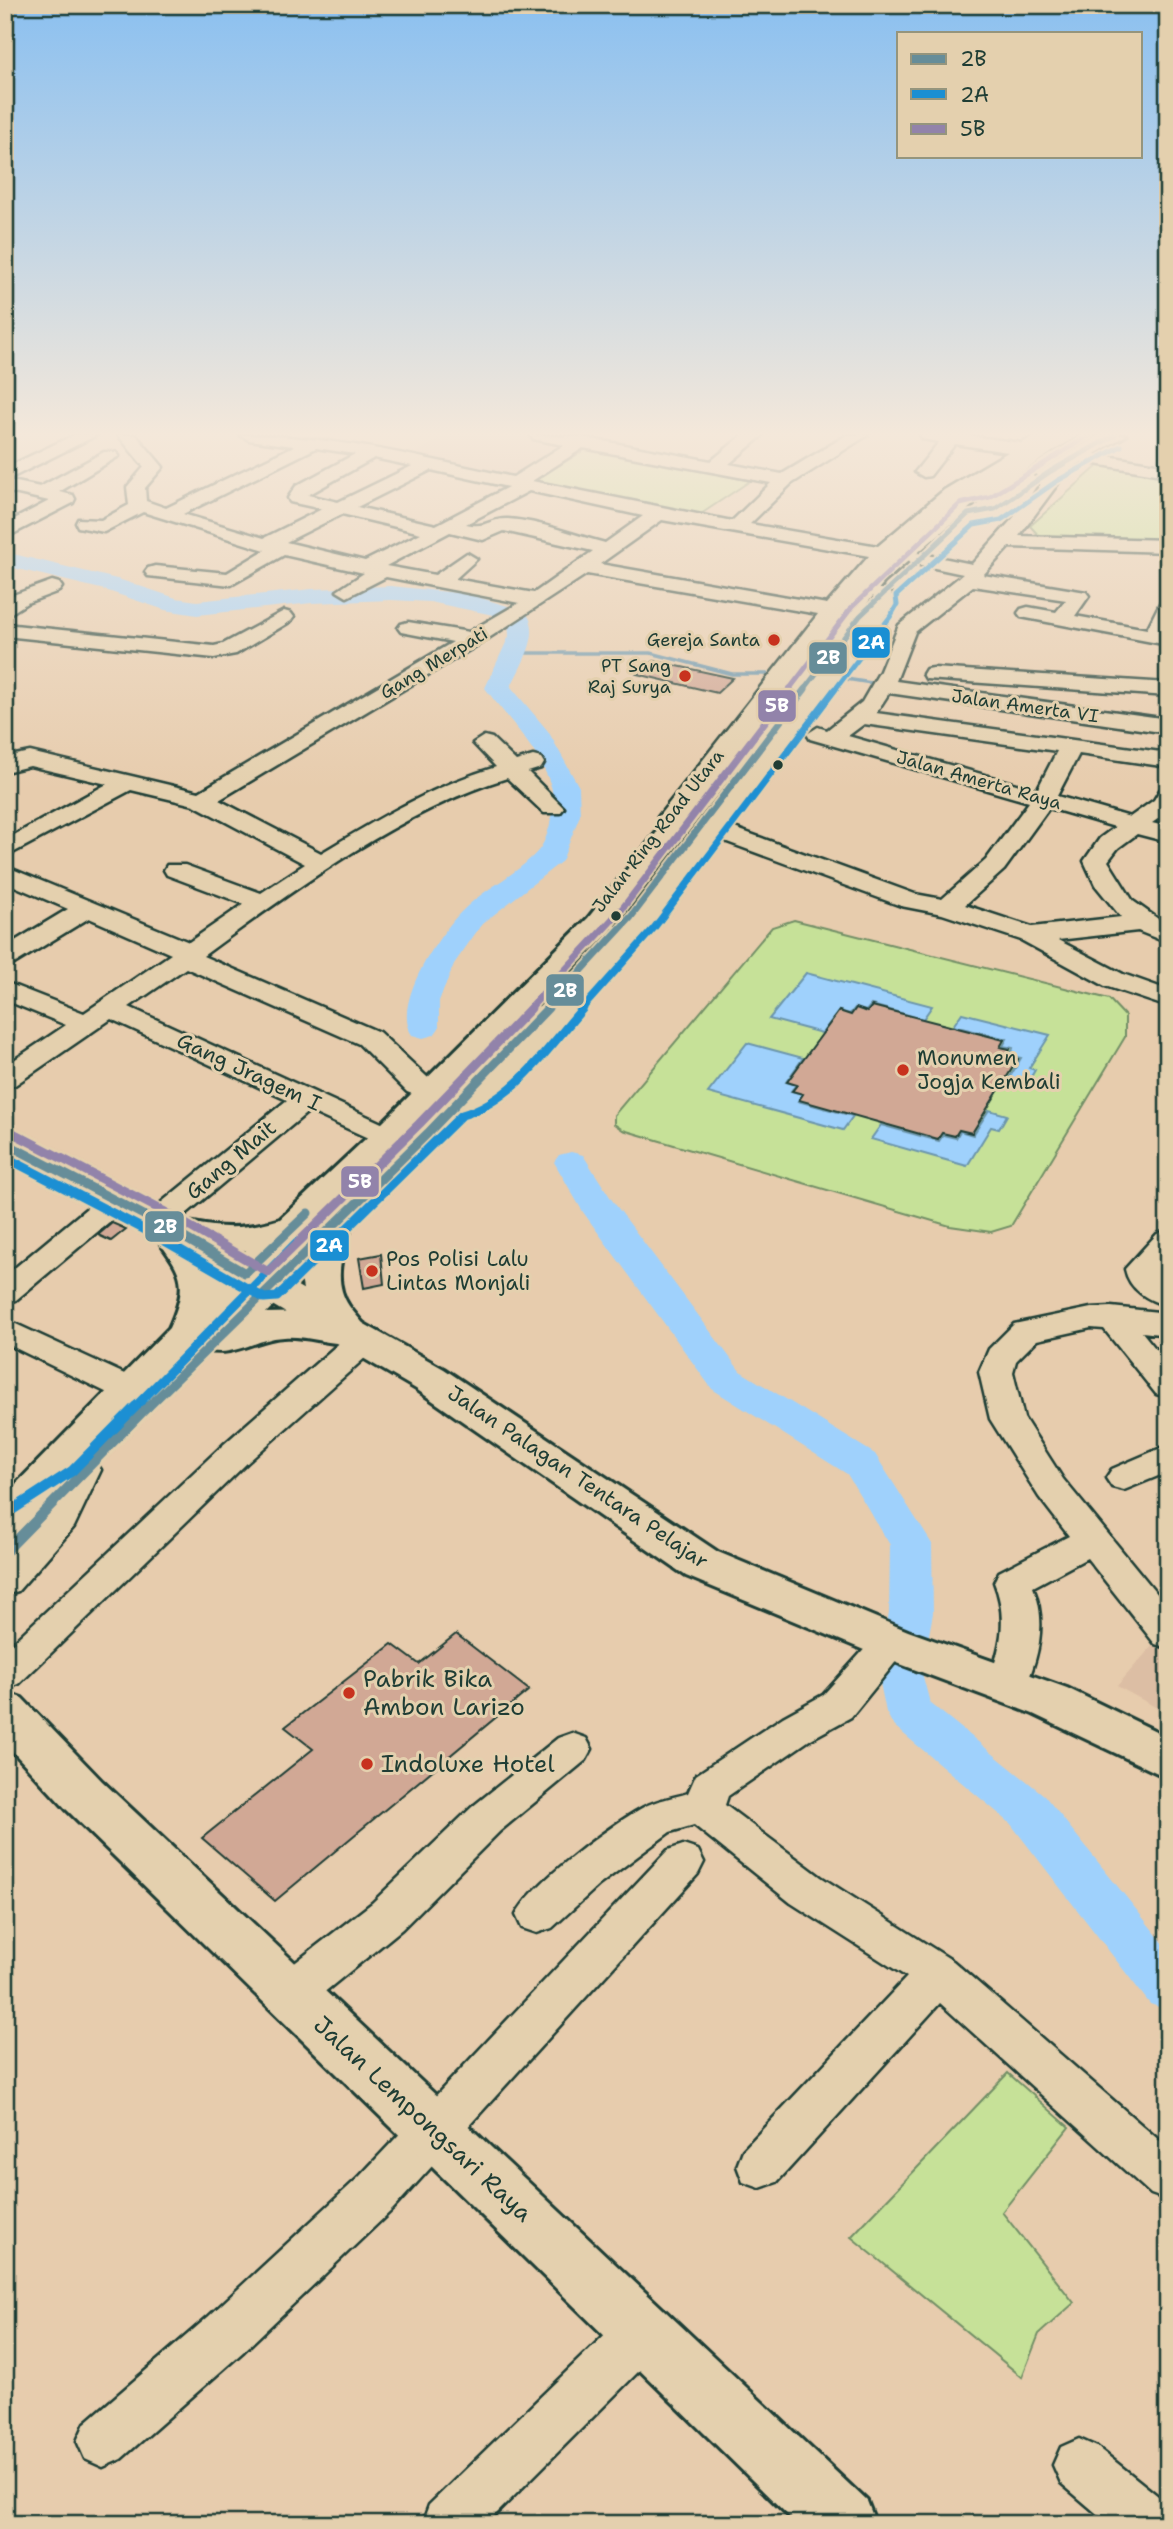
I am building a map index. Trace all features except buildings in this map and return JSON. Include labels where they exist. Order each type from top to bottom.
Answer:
[{"type":"main road","points":[[5,1522],[73,1466],[257,1280],[333,1224],[438,1097],[580,945],[839,611],[900,553]]},
{"type":"main road","points":[[257,1280],[295,1226],[389,1137],[589,966],[631,917],[860,616],[924,553]]},
{"type":"main road","name":"Jalan Palagan Tentara Pelajar","points":[[8,1147],[164,1226],[483,1412],[702,1564],[901,1646],[1051,1701],[1165,1751]]},
{"type":"main road","points":[[333,1224],[321,1254],[318,1277],[321,1295],[330,1312],[357,1337]]},
{"type":"main road","points":[[164,1226],[231,1241],[256,1240],[295,1226]]},
{"type":"main road","points":[[164,1226],[194,1257],[200,1275],[202,1291],[197,1311],[197,1340]]},
{"type":"main road","points":[[5,1552],[132,1391],[197,1340],[276,1323],[314,1324],[357,1337]]},
{"type":"main road","name":"Jalan Lempongsari Raya","points":[[5,1712],[84,1795],[435,2128],[843,2523]]},
{"type":"street","points":[[155,572],[236,578],[266,553]]},
{"type":"street","points":[[304,553],[375,570],[538,600]]},
{"type":"street","points":[[347,591],[403,553]]},
{"type":"street","name":"Gang Merpati","points":[[202,800],[538,600],[607,553]]},
{"type":"street","points":[[587,568],[839,611],[881,553]]},
{"type":"street","points":[[831,737],[860,718],[886,679],[906,629],[973,575],[993,553]]},
{"type":"street","points":[[438,582],[467,559]]},
{"type":"street","points":[[918,559],[973,575],[1079,596],[1061,620]]},
{"type":"street","points":[[221,602],[239,582],[236,578]]},
{"type":"street","points":[[5,611],[20,599],[52,587]]},
{"type":"street","name":"Jalan Ring Road Utara","points":[[438,1097],[474,1099],[503,1080],[645,920],[790,725],[880,610],[885,601],[882,593]]},
{"type":"street","points":[[1028,613],[1161,637],[1168,604]]},
{"type":"street","points":[[5,630],[214,652],[229,650],[284,617]]},
{"type":"street","points":[[408,628],[474,639]]},
{"type":"street","points":[[886,679],[1168,690]]},
{"type":"street","name":"Jalan Amerta VI","points":[[886,679],[1168,726]]},
{"type":"street","points":[[860,718],[1168,760]]},
{"type":"street","name":"Jalan Amerta Raya","points":[[790,725],[1168,835]]},
{"type":"street","points":[[484,743],[522,766],[552,808]]},
{"type":"street","points":[[947,907],[995,865],[1044,799],[1072,745]]},
{"type":"street","points":[[5,765],[30,759],[202,800],[322,863]]},
{"type":"street","points":[[5,1079],[322,863],[422,803],[466,783],[522,766]]},
{"type":"street","points":[[5,850],[127,783]]},
{"type":"street","points":[[1166,801],[1109,843],[1096,861],[1114,893],[1140,923],[1168,935]]},
{"type":"street","points":[[714,829],[911,901],[947,907],[1030,935],[1114,980],[1168,999]]},
{"type":"street","points":[[176,870],[264,903]]},
{"type":"street","points":[[5,873],[88,908],[369,1038],[417,1086],[438,1097]]},
{"type":"street","points":[[5,958],[88,908]]},
{"type":"street","points":[[1030,935],[1140,923]]},
{"type":"street","points":[[5,989],[87,1024]]},
{"type":"street","name":"Gang Jragem I","points":[[110,1008],[389,1137]]},
{"type":"street","name":"Gang Mait","points":[[164,1226],[306,1099]]},
{"type":"street","points":[[5,1293],[116,1200]]},
{"type":"street","points":[[1168,1241],[1141,1269],[1141,1274],[1168,1296]]},
{"type":"street","points":[[1168,1324],[1111,1317],[1091,1318],[1026,1332],[1001,1357],[996,1372],[1007,1419],[1051,1488],[1168,1634]]},
{"type":"street","points":[[1111,1317],[1168,1386]]},
{"type":"street","points":[[5,1330],[132,1391]]},
{"type":"street","points":[[5,1674],[357,1337]]},
{"type":"street","points":[[1124,1478],[1168,1457]]},
{"type":"street","points":[[5,1500],[73,1466],[75,1494],[61,1518],[5,1581]]},
{"type":"street","points":[[1007,1685],[1025,1630],[1021,1606],[1012,1582],[1093,1539]]},
{"type":"street","points":[[901,1646],[878,1662],[837,1706],[797,1728],[710,1787],[705,1805],[709,1816],[806,1890],[938,1974],[1168,2178]]},
{"type":"street","points":[[290,1993],[387,1916],[486,1819],[572,1749]]},
{"type":"street","points":[[537,1915],[584,1873],[657,1819],[705,1805]]},
{"type":"street","points":[[103,2441],[226,2333],[376,2193],[683,1862]]},
{"type":"street","points":[[760,2166],[829,2095],[938,1974]]},
{"type":"street","points":[[447,2524],[645,2330]]},
{"type":"street","points":[[1079,2465],[1150,2524]]},
{"type":"shaded area","points":[[1160,1637],[1168,1645],[1168,1714],[1117,1686]]},
{"type":"green space","points":[[794,920],[1109,999],[1125,1016],[1125,1037],[1011,1226],[991,1232],[950,1226],[623,1130],[614,1124],[614,1115],[772,927]]},
{"type":"green space","points":[[1008,2073],[1069,2127],[1002,2212],[1074,2303],[1039,2334],[1022,2377],[851,2237]]},
{"type":"water","points":[[806,973],[932,1006],[923,1019],[871,1005],[866,1011],[855,1008],[850,1014],[839,1011],[822,1033],[769,1019]]},
{"type":"water","points":[[962,1013],[1050,1035],[1029,1068],[1035,1070],[1025,1087],[1007,1082],[1021,1058],[1011,1056],[1013,1048],[1003,1046],[1007,1039],[953,1026]]},
{"type":"water","points":[[747,1043],[803,1058],[786,1082],[796,1085],[791,1091],[802,1094],[798,1101],[853,1116],[843,1130],[708,1093]]},
{"type":"water","points":[[989,1110],[1007,1115],[999,1129],[991,1127],[967,1166],[871,1139],[881,1125],[939,1141],[943,1135],[956,1138],[960,1131],[973,1135]]},
{"type":"waterway","points":[[5,559],[113,585],[173,605],[197,608],[312,596],[391,593],[467,601],[503,612]]},
{"type":"waterway","points":[[423,1028],[423,1001],[439,964],[471,918],[552,855],[566,815],[565,787],[535,731],[498,688],[521,636],[522,624],[519,619]]},
{"type":"waterway","points":[[513,653],[651,653],[732,674],[767,674]]},
{"type":"waterway","points":[[846,679],[878,684]]},
{"type":"waterway","points":[[571,1162],[596,1204],[726,1380],[861,1464],[911,1544],[911,1613],[900,1673],[909,1712],[1027,1809],[1168,1988]]},
{"type":"transit line","name":"5B","points":[[11,1132],[163,1211],[268,1272],[419,1124],[579,958],[622,909],[852,607],[909,553]]},
{"type":"transit line","name":"2B","points":[[5,1552],[83,1470],[428,1133],[588,966],[631,917],[860,616],[927,553]]},
{"type":"transit line","name":"2A","points":[[5,1157],[151,1233],[264,1298],[277,1297],[462,1115],[480,1110],[511,1089],[654,928],[890,617],[897,605],[896,596],[943,553]]},
{"type":"transit line","name":"2B","points":[[5,1143],[157,1222],[245,1273],[308,1213]]},
{"type":"transit line","name":"2A","points":[[12,1510],[72,1471],[297,1242]]},
{"type":"place","name":"Gereja Santa","points":[[774,640]]},
{"type":"place","name":"PT Sang Raj Surya","points":[[685,676]]},
{"type":"place","name":"Monumen Jogja Kembali","points":[[903,1070]]},
{"type":"place","name":"Pos Polisi Lalu Lintas Monjali","points":[[372,1271]]},
{"type":"place","name":"Pabrik Bika Ambon Larizo","points":[[349,1693]]},
{"type":"place","name":"Indoluxe Hotel","points":[[367,1764]]}]
